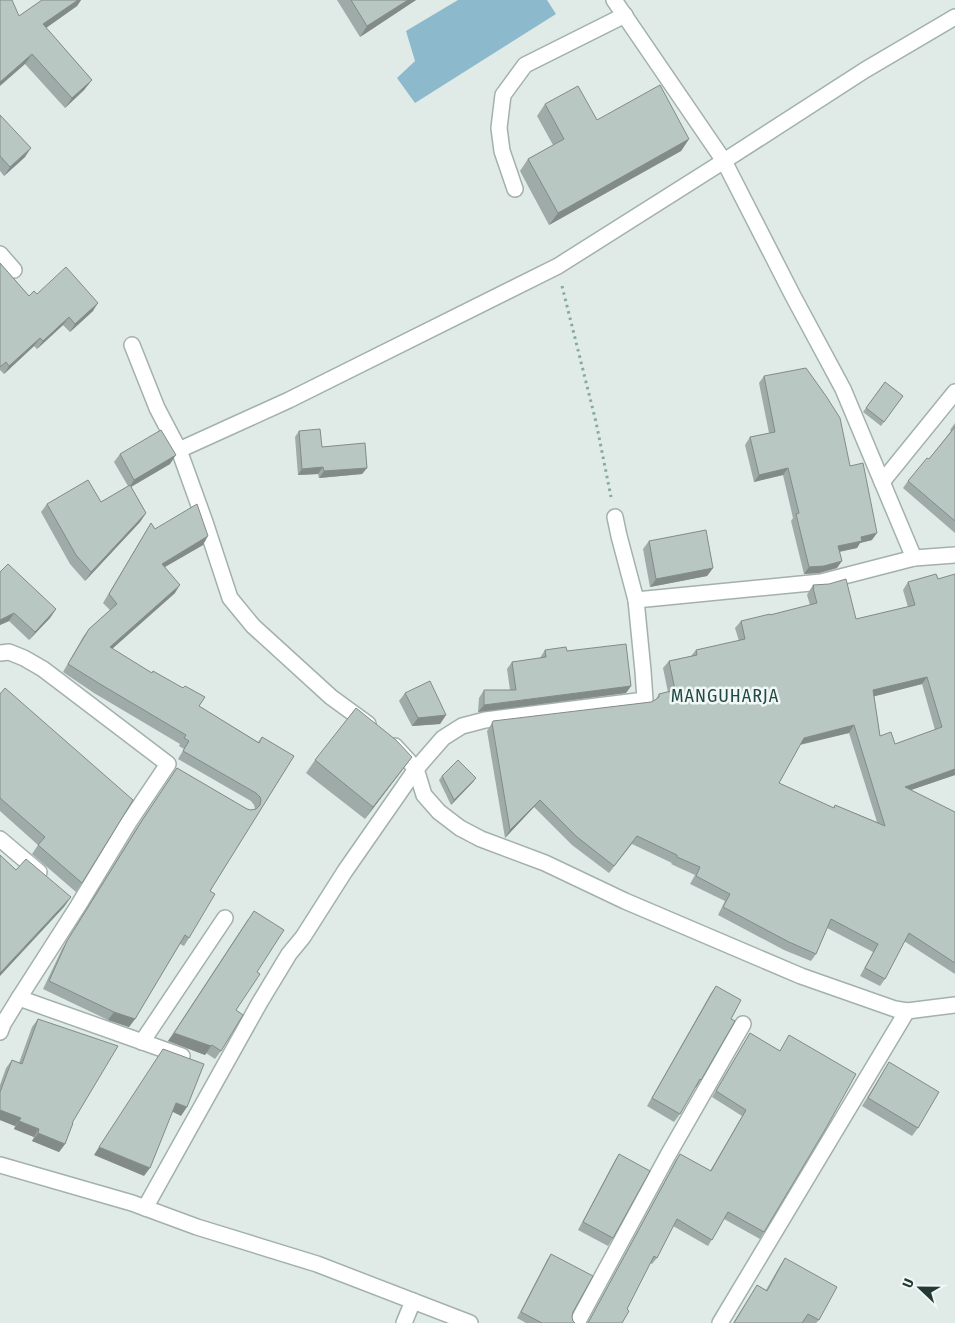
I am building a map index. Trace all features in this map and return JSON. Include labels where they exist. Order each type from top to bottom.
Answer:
[{"type":"street","points":[[614,0],[724,161],[843,389],[914,558]]},
{"type":"street","points":[[515,189],[502,152],[499,128],[503,95],[525,65],[625,15]]},
{"type":"street","points":[[179,450],[288,400],[558,266],[865,70],[955,17]]},
{"type":"street","points":[[0,254],[14,270]]},
{"type":"street","points":[[132,345],[157,408],[179,450],[230,598],[253,626],[324,690],[384,736],[416,769],[424,795],[439,812],[460,828],[480,839],[545,863],[625,901],[801,976],[907,1012],[955,1005]]},
{"type":"street","points":[[882,482],[955,392]]},
{"type":"street","points":[[145,1208],[260,1002],[289,954],[303,937],[345,871],[416,769],[443,738],[462,726],[485,720],[645,700],[636,600],[615,517]]},
{"type":"street","points":[[636,600],[821,582],[914,558],[955,555]]},
{"type":"street","points":[[0,653],[8,652],[24,658],[43,669],[168,764],[184,773]]},
{"type":"street","points":[[1,1026],[74,903],[168,764]]},
{"type":"street","points":[[0,839],[48,880]]},
{"type":"street","points":[[142,1042],[225,918]]},
{"type":"street","points":[[19,998],[193,1060]]},
{"type":"street","points":[[720,1323],[907,1012]]},
{"type":"street","points":[[577,1323],[668,1155],[743,1024]]},
{"type":"street","points":[[0,1165],[145,1208],[197,1227],[317,1264],[470,1323]]},
{"type":"street","points":[[404,1323],[413,1301]]},
{"type":"path","points":[[558,266],[596,422],[615,517]]},
{"type":"water","points":[[458,0],[547,0],[556,14],[415,103],[397,78],[415,61],[406,31]]},
{"type":"building","points":[[0,0],[12,0],[19,16],[42,0],[78,0],[43,24],[92,80],[72,98],[32,54],[0,82]]},
{"type":"building","points":[[351,0],[408,0],[367,26]]},
{"type":"building","points":[[660,85],[689,139],[558,213],[528,159],[564,139],[545,104],[578,86],[597,120]]},
{"type":"building","points":[[0,115],[31,148],[10,167],[0,156]]},
{"type":"building","points":[[0,263],[29,296],[34,291],[37,294],[66,267],[98,303],[75,324],[69,317],[43,341],[40,338],[9,366],[6,362],[0,367]]},
{"type":"building","points":[[806,368],[840,418],[850,466],[863,463],[877,533],[861,537],[862,541],[838,546],[842,561],[824,566],[809,567],[796,514],[799,513],[788,468],[759,475],[750,437],[775,432],[764,376]]},
{"type":"building","points":[[885,382],[903,396],[884,422],[866,408]]},
{"type":"building","points":[[955,427],[955,521],[908,481]]},
{"type":"building","points":[[320,429],[322,447],[365,443],[367,468],[324,471],[323,467],[302,469],[299,431]]},
{"type":"building","points":[[161,430],[176,455],[134,480],[120,454]]},
{"type":"building","points":[[88,480],[101,502],[130,485],[146,513],[91,572],[76,555],[47,504]]},
{"type":"building","points":[[197,504],[208,536],[162,564],[180,585],[110,647],[152,673],[153,671],[183,688],[185,686],[205,697],[199,706],[259,743],[262,737],[294,756],[210,891],[215,894],[189,938],[185,935],[135,1019],[114,1012],[49,981],[67,941],[177,768],[247,809],[256,809],[260,805],[261,800],[256,793],[183,751],[189,741],[184,738],[186,735],[68,664],[89,629],[117,604],[109,594],[151,523],[155,529]]},
{"type":"building","points":[[706,530],[713,568],[656,579],[649,541]]},
{"type":"building","points":[[8,564],[56,609],[35,632],[14,613],[0,620],[0,572]]},
{"type":"building","points":[[936,574],[938,579],[955,574],[955,769],[905,787],[955,812],[955,963],[909,933],[885,979],[865,968],[878,944],[831,919],[816,954],[723,907],[730,894],[696,876],[700,867],[637,836],[614,866],[577,837],[540,800],[510,830],[493,721],[651,702],[659,697],[659,694],[675,690],[669,661],[697,655],[696,650],[745,639],[741,621],[817,603],[813,585],[829,584],[846,579],[856,619],[915,605],[908,582]],"holes":[[[927,677],[942,727],[895,744],[891,732],[880,736],[873,690]],[[854,725],[885,826],[835,805],[834,808],[779,783],[804,738]]]},
{"type":"building","points":[[626,644],[631,686],[484,705],[484,690],[516,690],[512,662],[546,657],[545,650],[566,647],[567,651]]},
{"type":"building","points":[[430,681],[446,715],[418,718],[405,693]]},
{"type":"building","points":[[5,688],[133,800],[82,883],[38,845],[45,837],[0,798],[0,694]]},
{"type":"building","points":[[356,708],[396,740],[412,757],[373,807],[315,760]]},
{"type":"building","points":[[458,760],[476,778],[454,800],[442,776]]},
{"type":"building","points":[[0,855],[16,870],[26,859],[71,897],[0,973]]},
{"type":"building","points":[[254,911],[284,930],[257,972],[260,974],[236,1010],[243,1015],[221,1051],[212,1045],[174,1033]]},
{"type":"building","points":[[716,986],[741,1000],[731,1019],[735,1021],[680,1114],[652,1098]]},
{"type":"building","points":[[38,1019],[118,1046],[72,1123],[65,1144],[38,1133],[39,1129],[19,1121],[21,1118],[0,1110],[0,1092],[12,1060],[22,1064]]},
{"type":"building","points":[[750,1033],[780,1051],[789,1035],[856,1074],[764,1232],[728,1212],[712,1240],[677,1219],[657,1258],[654,1256],[627,1309],[629,1311],[622,1323],[588,1323],[680,1154],[711,1171],[746,1110],[716,1091]]},
{"type":"building","points":[[163,1049],[204,1064],[187,1107],[176,1103],[150,1168],[99,1147]]},
{"type":"building","points":[[889,1062],[939,1092],[918,1128],[868,1098]]},
{"type":"building","points":[[619,1154],[650,1171],[613,1238],[583,1222]]},
{"type":"building","points":[[551,1254],[593,1276],[573,1312],[572,1317],[575,1323],[542,1323],[521,1312]]},
{"type":"building","points":[[785,1258],[837,1287],[819,1320],[808,1314],[802,1323],[734,1323],[757,1285],[767,1291]]},
{"type":"district","name":"MANGUHARJA","points":[[725,696]]}]
